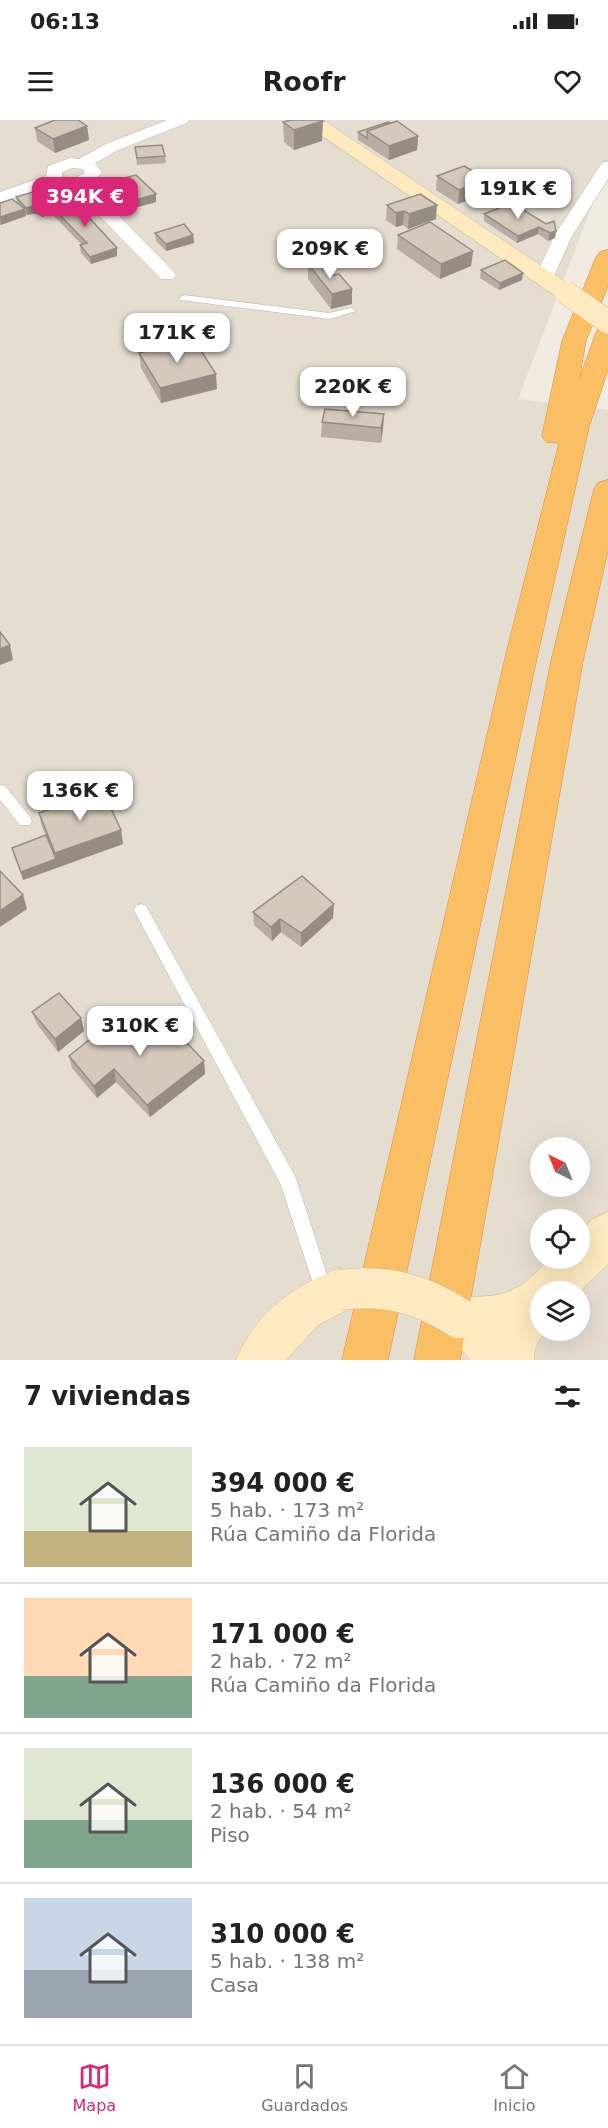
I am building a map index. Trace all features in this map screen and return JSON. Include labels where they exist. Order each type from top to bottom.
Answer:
[{"type":"highway","points":[[520,662],[521,586],[574,341],[608,257]]},
{"type":"highway","points":[[365,1360],[520,662],[576,427],[608,332]]},
{"type":"highway","points":[[437,1360],[567,661],[608,489]]},
{"type":"highway","points":[[567,661],[596,592],[608,551]]},
{"type":"street","points":[[54,179],[52,173],[58,167],[82,164],[112,147],[181,120]]},
{"type":"street","points":[[309,120],[608,322]]},
{"type":"street","points":[[0,198],[54,179],[63,183],[77,183],[89,179],[94,173],[92,167],[82,164]]},
{"type":"street","points":[[544,278],[563,236],[608,166]]},
{"type":"street","points":[[77,183],[167,275]]},
{"type":"street","points":[[557,1281],[608,1234]]},
{"type":"street","points":[[259,1360],[291,1316],[332,1293],[378,1286],[406,1290],[424,1296],[478,1333],[498,1360]]},
{"type":"street","points":[[459,1318],[487,1319],[515,1312],[530,1303]]},
{"type":"street","points":[[511,1360],[513,1344],[530,1315]]},
{"type":"lane","points":[[184,298],[329,316],[351,311]]},
{"type":"lane","points":[[0,790],[25,821]]},
{"type":"lane","points":[[141,910],[289,1182],[332,1293]]},
{"type":"shaded area","points":[[0,120],[608,120],[608,164],[518,399],[608,410],[608,1360],[0,1360]]},
{"type":"building","points":[[55,120],[78,120],[87,126],[53,139],[35,128]]},
{"type":"building","points":[[323,121],[294,130],[283,122]]},
{"type":"building","points":[[397,121],[418,136],[389,146],[367,131]]},
{"type":"building","points":[[390,123],[367,131],[367,138],[358,132]]},
{"type":"building","points":[[162,145],[165,156],[137,158],[135,147]]},
{"type":"building","points":[[464,166],[487,179],[459,190],[437,176]]},
{"type":"building","points":[[136,175],[156,194],[126,203],[105,183]]},
{"type":"building","points":[[56,178],[71,193],[50,199],[35,184]]},
{"type":"building","points":[[36,191],[51,206],[40,209],[36,205],[26,208],[16,197]]},
{"type":"building","points":[[420,194],[437,205],[409,214],[404,211],[396,213],[387,205]]},
{"type":"building","points":[[12,199],[25,209],[0,217],[0,203]]},
{"type":"building","points":[[72,199],[117,248],[90,257],[80,245],[87,243],[51,206]]},
{"type":"building","points":[[512,203],[546,224],[554,221],[556,231],[550,233],[539,227],[518,236],[484,214]]},
{"type":"building","points":[[430,222],[473,251],[441,264],[398,235]]},
{"type":"building","points":[[184,224],[193,235],[166,244],[155,233]]},
{"type":"building","points":[[505,260],[523,273],[500,283],[481,270]]},
{"type":"building","points":[[318,262],[330,276],[339,274],[352,289],[332,294],[308,264]]},
{"type":"building","points":[[194,340],[216,374],[160,388],[139,353]]},
{"type":"building","points":[[325,409],[384,414],[381,428],[322,422]]},
{"type":"building","points":[[0,632],[10,645],[0,649]]},
{"type":"building","points":[[103,791],[121,830],[55,853],[39,813]]},
{"type":"building","points":[[46,835],[56,859],[21,872],[12,848]]},
{"type":"building","points":[[0,871],[23,895],[0,911]]},
{"type":"building","points":[[302,876],[334,904],[301,933],[280,919],[271,927],[253,912]]},
{"type":"building","points":[[59,993],[81,1018],[55,1039],[32,1012]]},
{"type":"building","points":[[154,1008],[204,1061],[147,1105],[114,1069],[94,1086],[69,1056],[100,1031],[109,1041]]}]
